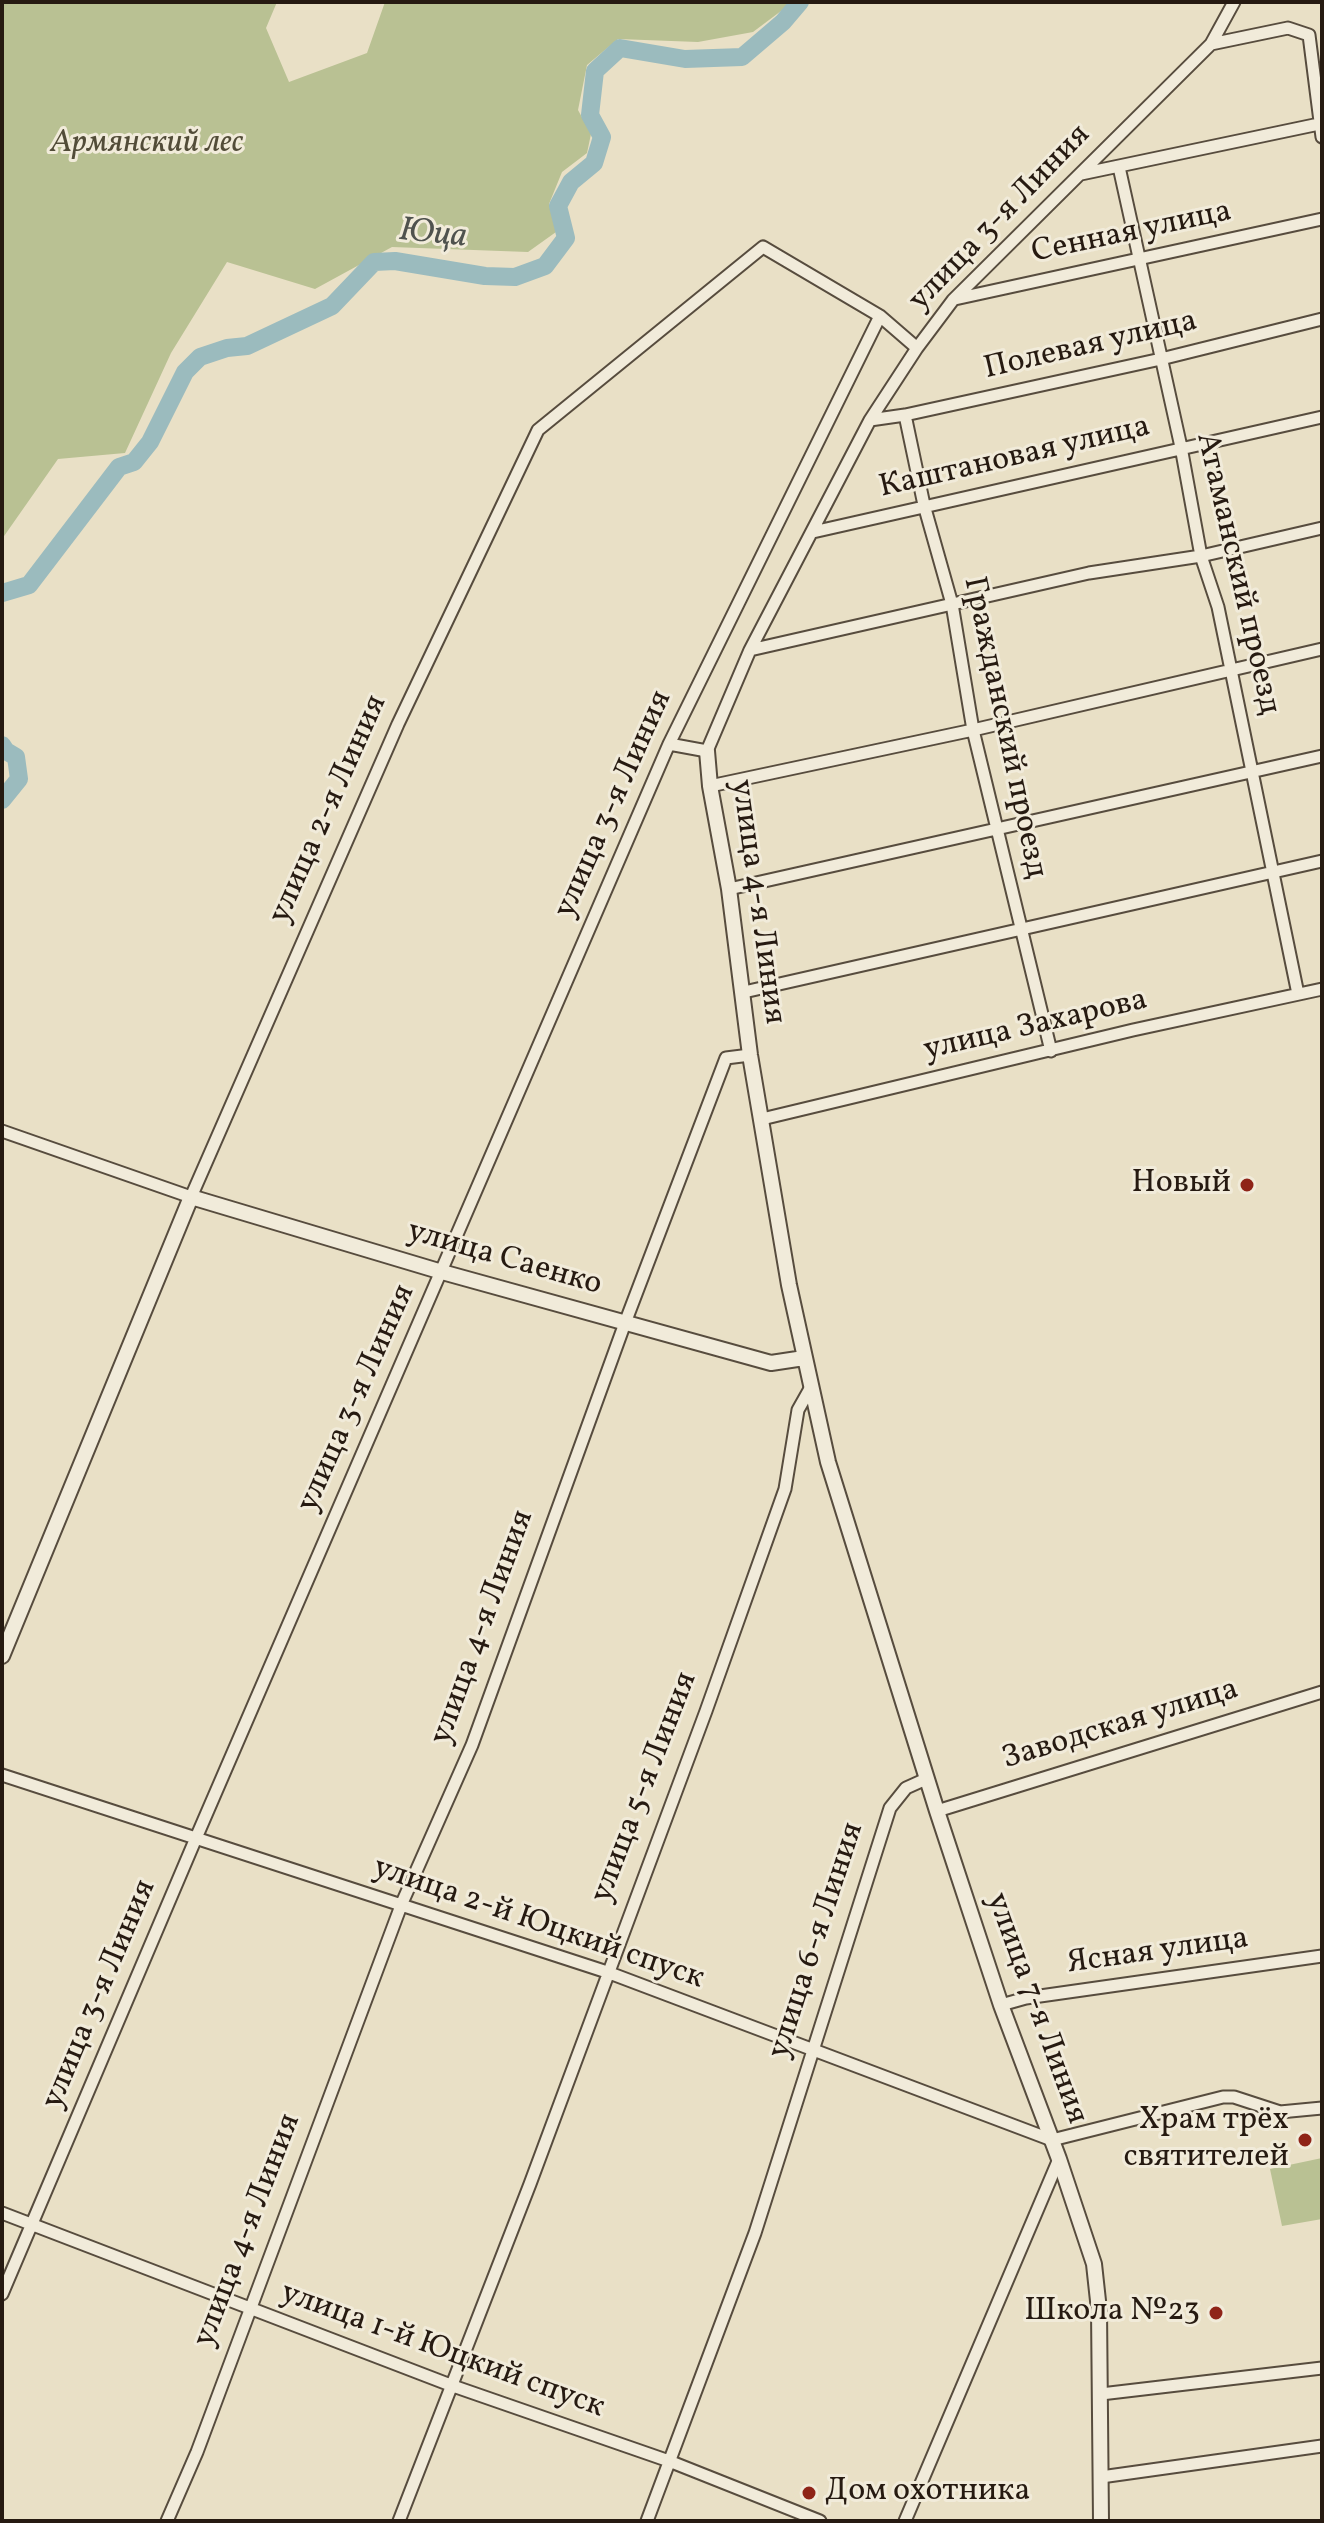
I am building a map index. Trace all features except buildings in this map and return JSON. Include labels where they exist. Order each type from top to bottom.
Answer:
[{"type":"street","name":"улица 3-я Линия","points":[[707,751],[750,650],[870,420],[917,348],[953,300],[1211,44],[1234,2]]},
{"type":"street","points":[[1211,44],[1288,28],[1309,35],[1322,137]]},
{"type":"street","points":[[1079,174],[1319,124]]},
{"type":"street","name":"Атаманский проезд","points":[[1119,167],[1181,447],[1201,556],[1218,607],[1254,771],[1298,994]]},
{"type":"street","name":"Сенная улица","points":[[953,300],[1322,219]]},
{"type":"street","name":"улица 2-я Линия","points":[[2,1656],[191,1197],[398,724],[538,430],[763,247],[880,316],[917,348]]},
{"type":"street","name":"улица 3-я Линия","points":[[2,2294],[669,744],[880,316]]},
{"type":"street","name":"Полевая улица","points":[[870,420],[1161,359],[1322,319]]},
{"type":"street","name":"Гражданский проезд","points":[[905,415],[924,505],[952,604],[973,730],[1051,1051]]},
{"type":"street","name":"Каштановая улица","points":[[813,532],[1322,417]]},
{"type":"street","points":[[750,650],[1089,573],[1201,556],[1322,528]]},
{"type":"street","points":[[710,786],[973,730],[1322,649]]},
{"type":"street","points":[[669,744],[707,751]]},
{"type":"street","name":"улица 4-я Линия","points":[[167,2521],[197,2452],[402,1903],[472,1745],[625,1323],[726,1058],[750,1055],[744,992],[707,751]]},
{"type":"street","points":[[729,889],[1322,756]]},
{"type":"street","points":[[744,992],[1322,861]]},
{"type":"street","name":"улица Захарова","points":[[762,1119],[1133,1030],[1322,989]]},
{"type":"street","points":[[750,1055],[789,1285],[828,1462],[926,1779]]},
{"type":"street","points":[[2,1131],[191,1197]]},
{"type":"street","name":"улица Саенко","points":[[191,1197],[442,1272],[771,1363],[804,1358]]},
{"type":"street","name":"улица 5-я Линия","points":[[399,2521],[453,2386],[706,1711],[785,1489],[798,1410],[811,1387]]},
{"type":"street","name":"Заводская улица","points":[[937,1811],[1322,1692]]},
{"type":"street","name":"улица 2-й Юцкий спуск","points":[[2,1775],[607,1972],[812,2052],[1052,2140]]},
{"type":"street","name":"улица 7-я Линия","points":[[905,2521],[1059,2159],[1001,2005],[926,1779]]},
{"type":"street","name":"улица 6-я Линия","points":[[647,2521],[755,2233],[890,1808],[906,1788],[926,1779]]},
{"type":"street","name":"Ясная улица","points":[[1001,2005],[1026,1998],[1322,1956]]},
{"type":"street","points":[[1052,2140],[1223,2097],[1234,2097],[1280,2112],[1322,2108]]},
{"type":"street","points":[[1059,2159],[1094,2264],[1099,2310],[1101,2521]]},
{"type":"street","name":"улица 1-й Юцкий спуск","points":[[2,2213],[453,2386],[669,2461],[820,2521]]},
{"type":"street","points":[[1101,2394],[1322,2368]]},
{"type":"street","points":[[1101,2477],[1322,2446]]},
{"type":"green space","name":"Армянский лес","points":[[2,2],[277,2],[266,28],[289,82],[367,53],[385,2],[789,2],[753,32],[698,42],[618,39],[587,65],[578,110],[591,134],[587,153],[562,172],[549,204],[556,232],[528,252],[392,247],[315,289],[227,262],[171,353],[125,453],[58,459],[2,539]]},
{"type":"green space","points":[[1322,2158],[1322,2219],[1282,2226],[1270,2169]]},
{"type":"waterway","name":"Юца","points":[[2,593],[29,585],[119,467],[134,462],[150,442],[185,372],[200,357],[227,348],[247,346],[332,306],[374,262],[395,261],[485,276],[515,277],[545,266],[566,238],[558,206],[571,182],[594,163],[602,137],[590,115],[595,71],[620,48],[685,59],[742,57],[783,22],[800,2]]},
{"type":"waterway","name":"Юца","points":[[2,745],[16,757],[19,779],[2,800]]},
{"type":"place","name":"Новый","points":[[1247,1185]]},
{"type":"place","name":"Храм трёх святителей","points":[[1305,2140]]},
{"type":"place","name":"Школа №23","points":[[1216,2313]]},
{"type":"place","name":"Дом охотника","points":[[809,2493]]}]
